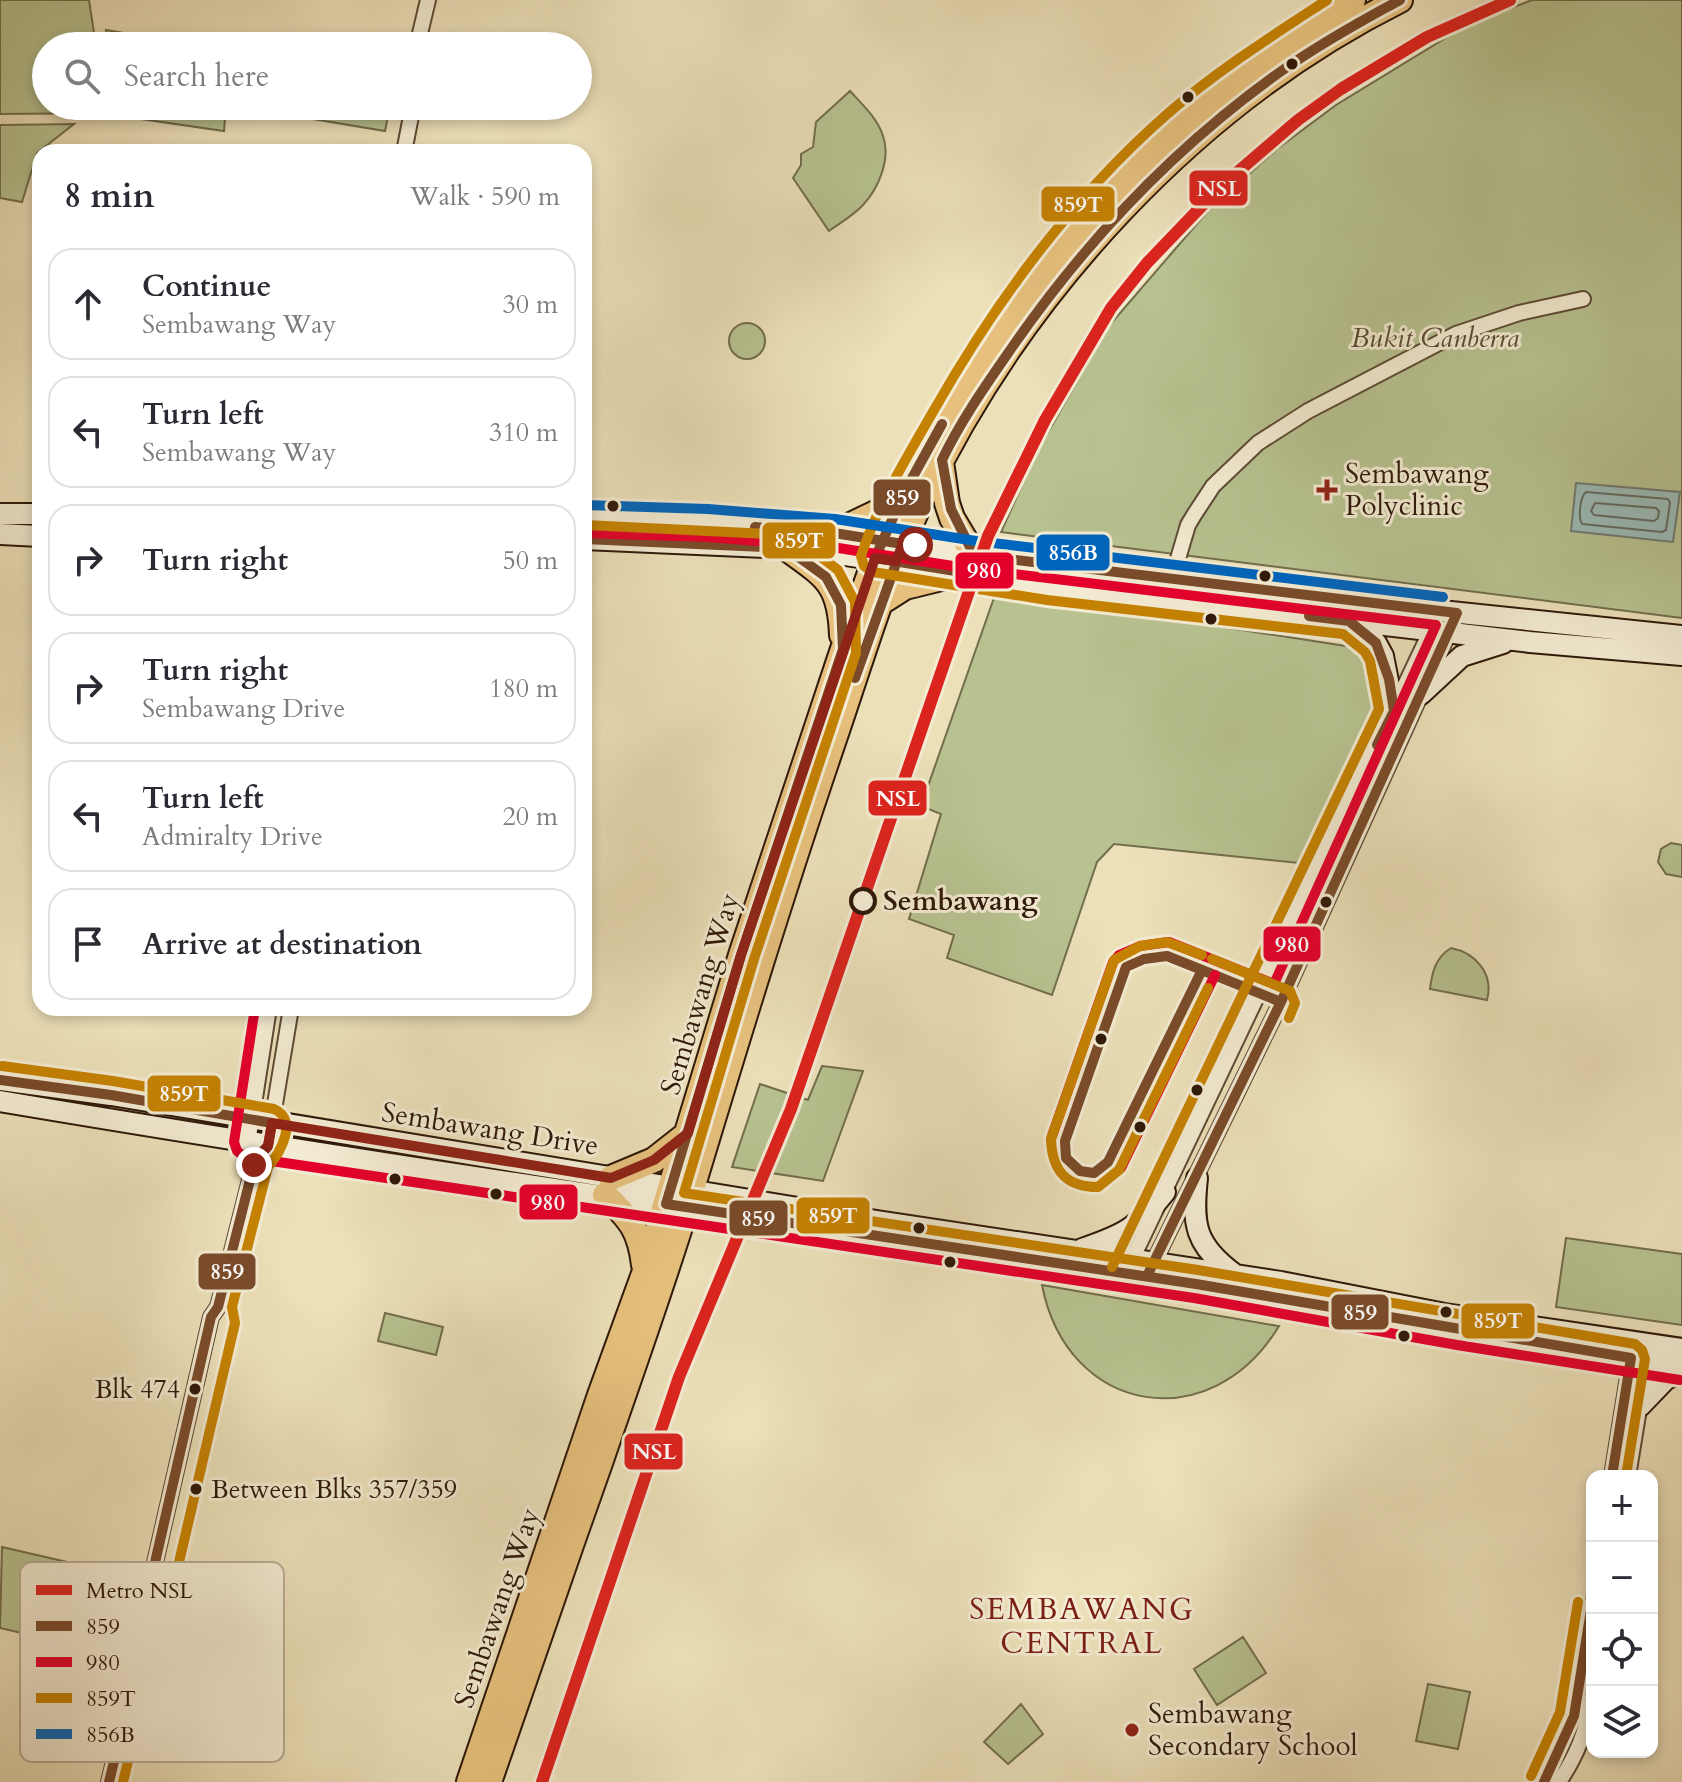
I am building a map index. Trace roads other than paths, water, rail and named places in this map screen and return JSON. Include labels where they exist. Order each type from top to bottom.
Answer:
[{"type":"main road","points":[[889,551],[905,491],[955,401],[1003,320],[1036,273],[1082,218],[1174,127],[1249,68],[1353,0]]},
{"type":"main road","points":[[889,551],[971,409],[1012,347],[1101,230],[1175,154],[1261,85],[1370,15],[1400,0]]},
{"type":"main road","points":[[941,462],[947,503],[968,564]]},
{"type":"main road","points":[[834,533],[884,509],[905,491]]},
{"type":"main road","points":[[0,514],[32,514]]},
{"type":"main road","points":[[592,519],[707,523],[834,533],[889,551]]},
{"type":"main road","points":[[0,534],[32,536]]},
{"type":"main road","points":[[592,539],[889,551],[968,564],[1172,579],[1449,612],[1527,634],[1682,655]]},
{"type":"main road","points":[[786,548],[826,577],[841,605],[843,649]]},
{"type":"main road","name":"Sembawang Way","points":[[489,1782],[631,1376],[679,1197],[880,603],[889,551]]},
{"type":"main road","name":"Sembawang Way","points":[[469,1782],[600,1395],[645,1271],[679,1197],[688,1133],[741,955],[843,649],[889,551]]},
{"type":"main road","points":[[880,603],[905,587],[968,564],[1049,586],[1440,631],[1682,636]]},
{"type":"main road","points":[[1349,621],[1376,643],[1383,656],[1394,711]]},
{"type":"main road","points":[[1421,694],[1462,656],[1527,634]]},
{"type":"main road","name":"Sembawang Drive","points":[[0,1080],[262,1121],[608,1186],[1150,1269],[1640,1352],[1682,1349]]},
{"type":"main road","name":"Sembawang Drive","points":[[0,1101],[257,1149],[608,1186]]},
{"type":"main road","points":[[645,1271],[640,1238],[608,1186],[654,1160],[688,1133]]},
{"type":"main road","points":[[1197,1178],[1195,1215],[1202,1245],[1235,1275]]},
{"type":"main road","points":[[1078,1250],[1122,1236],[1142,1221],[1165,1192]]},
{"type":"main road","name":"Sembawang Drive","points":[[679,1197],[1078,1250],[1129,1266]]},
{"type":"main road","name":"Sembawang Drive","points":[[1150,1269],[1235,1275],[1640,1352],[1682,1366]]},
{"type":"main road","points":[[1640,1406],[1666,1379],[1682,1372]]},
{"type":"main road","points":[[600,1395],[615,1376],[626,1373],[631,1376]]},
{"type":"street","points":[[420,32],[428,0]]},
{"type":"street","points":[[429,32],[437,0]]},
{"type":"street","points":[[398,144],[402,120]]},
{"type":"street","points":[[406,144],[410,120]]},
{"type":"street","points":[[1172,579],[1188,525],[1194,515],[1213,486],[1258,443],[1308,411],[1456,334],[1519,313],[1583,299]]},
{"type":"street","points":[[1129,1266],[1394,711],[1449,612]]},
{"type":"street","points":[[1150,1269],[1281,1002],[1421,694],[1440,631]]},
{"type":"street","points":[[257,1149],[262,1121],[269,1016]]},
{"type":"street","points":[[155,1562],[211,1317],[218,1307],[289,1016]]},
{"type":"street","points":[[1629,1470],[1640,1406],[1640,1352]]},
{"type":"street","points":[[1613,1470],[1640,1352]]},
{"type":"street","points":[[1544,1782],[1574,1716],[1590,1614]]},
{"type":"street","points":[[1559,1782],[1575,1757],[1586,1726]]},
{"type":"street","points":[[109,1782],[114,1762]]},
{"type":"water","points":[[1576,483],[1680,492],[1673,542],[1571,531]]},
{"type":"metro line","name":"NSL","points":[[542,1782],[679,1377],[791,1109],[988,536],[1045,420],[1111,308],[1147,263],[1219,188],[1298,120],[1341,89],[1427,37],[1510,0]]},
{"type":"place","name":"Sembawang Polyclinic","points":[[1327,490]]},
{"type":"place","name":"Sembawang","points":[[863,901]]},
{"type":"place","name":"Blk 474","points":[[195,1389]]},
{"type":"place","name":"Between Blks 357/359","points":[[196,1489]]},
{"type":"place","name":"Sembawang Secondary School","points":[[1132,1730]]},
{"type":"district","name":"SEMBAWANG CENTRAL","points":[[1082,1626]]},
{"type":"park label","name":"Bukit Canberra","points":[[1435,338]]}]
